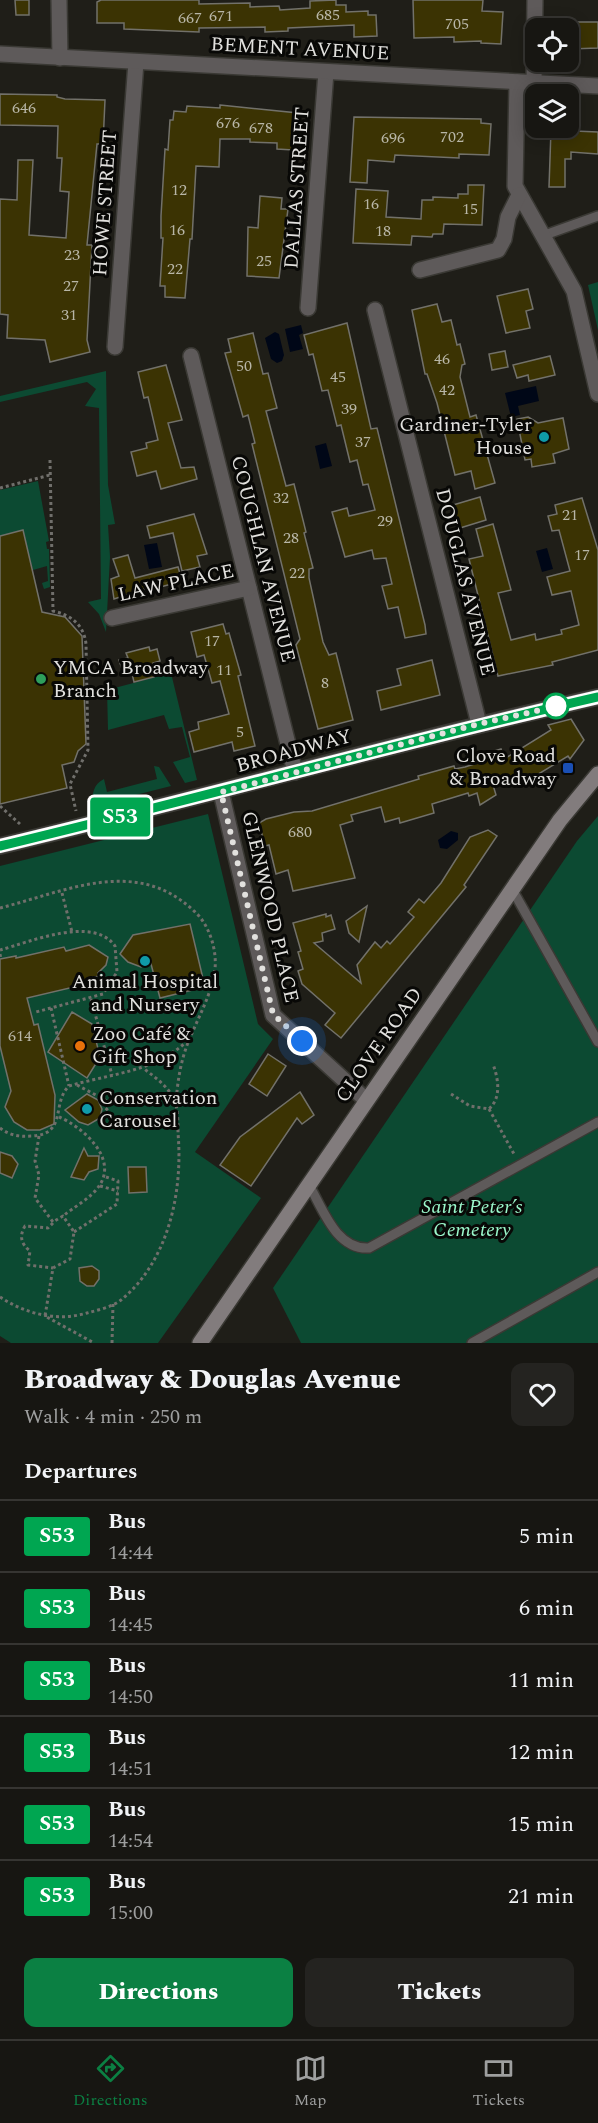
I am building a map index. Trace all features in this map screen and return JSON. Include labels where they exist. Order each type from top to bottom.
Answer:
[{"type":"main road","name":"CLOVE ROAD","points":[[200,1343],[560,820],[598,774]]},
{"type":"street","points":[[59,0],[60,58]]},
{"type":"street","points":[[534,83],[535,0]]},
{"type":"street","name":"BEMENT AVENUE","points":[[0,54],[598,86]]},
{"type":"street","name":"HOWE STREET","points":[[115,347],[136,62]]},
{"type":"street","name":"DALLAS STREET","points":[[308,308],[326,72]]},
{"type":"street","points":[[517,82],[515,186],[574,291],[598,394]]},
{"type":"street","points":[[420,270],[498,250],[504,239],[508,217],[519,195]]},
{"type":"street","name":"DOUGLAS AVENUE","points":[[375,310],[479,724]]},
{"type":"street","name":"COUGHLAN AVENUE","points":[[191,356],[295,772]]},
{"type":"street","name":"LAW PLACE","points":[[112,618],[249,588]]},
{"type":"street","name":"BROADWAY","points":[[0,846],[221,792],[479,724],[598,697]]},
{"type":"street","name":"GLENWOOD PLACE","points":[[221,792],[273,1014],[366,1100]]},
{"type":"lane","points":[[542,236],[598,216]]},
{"type":"lane","points":[[512,889],[598,1041]]},
{"type":"lane","points":[[309,1185],[341,1240],[354,1247],[369,1248],[598,1122]]},
{"type":"lane","points":[[471,1343],[598,1272]]},
{"type":"path","points":[[50,460],[52,611],[76,622],[83,630],[86,644],[88,750],[70,784],[76,812]]},
{"type":"path","points":[[0,488],[51,476]]},
{"type":"path","points":[[0,806],[21,825]]},
{"type":"path","points":[[0,908],[110,881],[144,882],[178,895],[200,916],[213,943],[215,969],[207,999],[188,1040],[180,1073],[176,1105],[180,1157],[179,1185],[163,1241],[147,1274],[114,1304],[74,1317],[45,1316]]},
{"type":"path","points":[[62,893],[72,932]]},
{"type":"path","points":[[0,950],[72,932],[95,932],[104,936],[115,946],[118,964],[114,979],[103,994],[36,1012]]},
{"type":"path","points":[[91,999],[112,1075]]},
{"type":"path","points":[[51,1008],[69,1086]]},
{"type":"path","points":[[0,1128],[12,1135],[39,1136],[48,1132],[59,1117],[62,1094],[69,1086],[143,1068],[176,1051],[188,1040]]},
{"type":"path","points":[[489,1109],[495,1101],[498,1087],[493,1064]]},
{"type":"path","points":[[143,1068],[170,1092],[176,1105]]},
{"type":"path","points":[[75,1084],[107,1101],[109,1107],[104,1112]]},
{"type":"path","points":[[451,1094],[470,1106],[489,1109]]},
{"type":"path","points":[[489,1109],[520,1166]]},
{"type":"path","points":[[59,1117],[87,1134],[102,1159],[103,1176],[100,1186],[48,1228],[25,1226],[21,1237],[24,1246],[30,1251],[28,1265],[53,1268],[70,1259],[74,1232],[63,1216]]},
{"type":"path","points":[[39,1136],[35,1161],[39,1175],[34,1192],[40,1207],[53,1222]]},
{"type":"path","points":[[74,1232],[97,1215],[114,1208],[118,1181],[103,1176]]},
{"type":"path","points":[[100,1186],[118,1191]]},
{"type":"path","points":[[45,1316],[53,1268]]},
{"type":"path","points":[[0,1297],[45,1316],[94,1343]]},
{"type":"path","points":[[112,1343],[114,1304]]},
{"type":"green space","points":[[598,282],[598,330],[588,285]]},
{"type":"green space","points":[[106,371],[108,485],[115,524],[108,525],[110,557],[106,632],[99,614],[88,602],[101,599],[99,408],[85,406],[96,389],[87,382],[0,402],[0,396]]},
{"type":"green space","points":[[38,481],[49,541],[46,542],[47,549],[49,549],[50,587],[44,589],[42,583],[48,581],[47,566],[33,570],[23,531],[0,536],[0,490]]},
{"type":"green space","points":[[171,673],[197,780],[185,783],[173,762],[190,757],[182,727],[169,729],[164,715],[108,730],[107,690]]},
{"type":"green space","points":[[154,766],[159,767],[171,786],[92,806],[94,790],[100,781],[104,779],[107,792],[157,779]]},
{"type":"green space","points":[[208,814],[258,1024],[273,1039],[195,1152],[261,1198],[158,1343],[11,1343],[0,1336],[0,866]]},
{"type":"green space","name":"Saint Peter’s Cemetery","points":[[598,816],[598,1343],[301,1343],[273,1288],[577,841]]},
{"type":"water","points":[[301,325],[303,333],[299,335],[303,349],[290,352],[285,329]]},
{"type":"water","points":[[275,332],[279,334],[284,355],[282,361],[277,363],[271,359],[265,338]]},
{"type":"water","points":[[536,386],[539,401],[518,406],[520,415],[511,417],[505,393]]},
{"type":"water","points":[[326,443],[332,466],[320,469],[315,446]]},
{"type":"water","points":[[157,543],[162,567],[149,569],[144,545]]},
{"type":"water","points":[[547,548],[553,569],[542,572],[536,551]]},
{"type":"water","points":[[451,831],[458,833],[458,840],[447,849],[440,848],[438,840]]},
{"type":"building","points":[[15,0],[29,0],[29,15],[16,15]]},
{"type":"building","points":[[101,0],[199,0],[199,4],[250,3],[250,7],[279,6],[280,10],[310,8],[310,1],[336,0],[336,5],[346,5],[346,12],[368,11],[368,15],[376,15],[377,36],[354,37],[354,25],[288,28],[288,31],[265,32],[265,27],[199,28],[199,32],[124,29],[124,23],[97,23],[97,2]]},
{"type":"building","points":[[413,0],[483,0],[482,11],[503,12],[501,44],[481,43],[481,41],[454,42],[454,37],[414,38]]},
{"type":"building","points":[[579,22],[598,22],[598,48],[579,49]]},
{"type":"building","points":[[0,94],[57,95],[65,99],[105,100],[103,144],[97,144],[87,245],[92,245],[87,340],[90,352],[50,362],[45,340],[7,338],[8,315],[0,314],[0,199],[17,200],[18,160],[33,160],[29,235],[66,238],[69,192],[60,191],[62,158],[57,158],[58,126],[0,125]]},
{"type":"building","points":[[220,105],[298,113],[293,150],[277,149],[277,143],[250,142],[250,139],[220,139],[219,167],[196,166],[192,239],[190,239],[185,298],[165,297],[165,286],[160,286],[163,238],[161,238],[161,216],[165,149],[168,150],[170,120],[173,120],[174,111],[186,112],[187,106],[220,108]]},
{"type":"building","points":[[354,117],[481,119],[481,123],[491,124],[489,155],[459,154],[459,158],[395,155],[394,162],[368,160],[367,183],[350,182]]},
{"type":"building","points":[[579,131],[598,132],[598,154],[571,152],[571,159],[565,159],[565,187],[549,187],[551,138],[579,138]]},
{"type":"building","points":[[468,185],[484,185],[482,225],[444,224],[443,234],[433,234],[432,237],[412,236],[411,245],[353,243],[356,189],[388,191],[386,217],[421,219],[422,200],[433,200],[433,197],[458,198],[458,194],[468,194]]},
{"type":"building","points":[[260,196],[282,198],[281,209],[288,209],[279,278],[247,276],[248,227],[258,228]]},
{"type":"building","points":[[528,289],[533,309],[526,311],[530,328],[506,333],[497,296]]},
{"type":"building","points":[[437,304],[442,322],[451,320],[457,345],[460,344],[465,364],[462,365],[460,377],[470,417],[476,415],[495,483],[475,489],[471,471],[455,475],[437,403],[427,374],[425,374],[412,310]]},
{"type":"building","points":[[347,323],[371,429],[377,428],[426,634],[405,638],[398,607],[388,609],[382,586],[392,584],[386,558],[374,559],[372,550],[345,557],[332,512],[347,508],[349,516],[375,510],[368,484],[363,485],[357,460],[350,462],[341,425],[337,426],[328,390],[322,391],[313,354],[309,355],[304,335]]},
{"type":"building","points":[[253,333],[263,374],[268,373],[277,408],[266,411],[286,486],[294,484],[306,532],[304,533],[313,568],[309,569],[309,578],[323,642],[329,655],[336,653],[353,720],[318,729],[296,645],[300,639],[252,444],[255,443],[248,415],[243,417],[225,353],[231,352],[228,339]]},
{"type":"building","points":[[505,351],[508,367],[492,370],[489,354]]},
{"type":"building","points":[[550,356],[555,375],[529,381],[528,375],[517,378],[513,365]]},
{"type":"building","points":[[166,365],[182,420],[168,423],[181,468],[194,467],[197,479],[161,489],[156,471],[137,476],[131,452],[147,448],[146,443],[158,440],[148,397],[144,398],[138,372]]},
{"type":"building","name":"Gardiner-Tyler House","points":[[528,417],[538,423],[563,418],[569,449],[553,454],[555,463],[532,467],[531,459],[525,460],[517,419]]},
{"type":"building","points":[[480,497],[486,520],[460,528],[453,505]]},
{"type":"building","points":[[582,498],[598,550],[598,650],[552,662],[553,665],[498,676],[469,559],[483,556],[476,529],[493,524],[511,590],[498,593],[511,640],[535,634],[536,640],[562,634],[561,630],[579,625],[571,591],[552,595],[547,577],[570,571],[559,530],[552,531],[548,516],[557,514],[555,505]]},
{"type":"building","points":[[194,514],[207,554],[197,556],[200,567],[182,571],[173,533],[150,538],[147,526]]},
{"type":"building","name":"YMCA Broadway Branch","points":[[23,530],[42,612],[65,617],[82,636],[86,744],[78,751],[74,762],[62,765],[67,788],[0,804],[0,536]]},
{"type":"building","points":[[128,555],[135,578],[178,567],[181,577],[175,579],[176,583],[156,588],[156,585],[114,599],[111,579],[119,576],[113,559]]},
{"type":"building","points":[[223,624],[226,634],[229,633],[241,675],[238,676],[255,746],[234,751],[232,742],[194,752],[189,732],[199,729],[198,722],[229,714],[220,681],[212,683],[204,655],[197,657],[191,632]]},
{"type":"building","points":[[149,647],[150,651],[157,649],[160,661],[153,663],[154,677],[134,682],[131,669],[123,672],[119,660],[128,658],[126,653]]},
{"type":"building","points":[[432,660],[440,695],[381,710],[377,691],[401,685],[397,669]]},
{"type":"building","points":[[571,719],[584,740],[570,759],[568,756],[532,778],[530,775],[493,785],[496,795],[480,805],[477,793],[469,796],[468,793],[432,804],[434,813],[400,823],[399,818],[385,822],[381,807],[351,815],[353,821],[340,825],[355,878],[293,891],[288,870],[276,874],[269,845],[265,846],[259,823],[266,819],[294,812],[312,811],[419,779],[418,776],[454,766],[455,769],[465,767],[490,759],[488,753],[501,749],[504,759],[551,730],[548,725]]},
{"type":"building","points":[[488,830],[497,836],[464,885],[466,887],[341,1038],[325,1025],[335,1013],[302,984],[298,971],[303,969],[298,952],[301,951],[293,923],[326,914],[326,917],[331,915],[335,929],[322,933],[323,941],[314,943],[361,983],[357,965],[375,942],[381,948],[387,941],[390,944],[414,917],[408,912],[419,899],[424,903],[441,883],[470,837]]},
{"type":"building","points":[[367,906],[359,942],[349,933],[346,921]]},
{"type":"building","name":"Animal Hospital and Nursery","points":[[190,924],[205,987],[160,998],[151,964],[141,967],[128,962],[120,954],[133,935]]},
{"type":"building","points":[[89,945],[108,957],[106,965],[98,973],[99,976],[90,978],[91,983],[27,998],[34,1025],[38,1024],[55,1095],[54,1124],[40,1130],[27,1130],[14,1122],[5,1107],[11,1091],[0,1046],[0,959],[16,956],[16,958],[64,947],[66,951]]},
{"type":"building","name":"Zoo Café & Gift Shop","points":[[72,1012],[92,1024],[100,1057],[87,1078],[48,1052]]},
{"type":"building","points":[[268,1054],[286,1066],[267,1096],[249,1084]]},
{"type":"building","points":[[300,1092],[314,1115],[302,1124],[297,1118],[251,1186],[220,1165],[240,1137]]},
{"type":"building","name":"Conservation Carousel","points":[[87,1094],[98,1100],[102,1109],[100,1118],[88,1125],[79,1122],[65,1110]]},
{"type":"building","points":[[84,1148],[88,1156],[99,1156],[98,1169],[89,1172],[84,1180],[71,1177]]},
{"type":"building","points":[[0,1152],[12,1156],[18,1164],[12,1178],[0,1173]]},
{"type":"building","points":[[128,1167],[146,1167],[147,1192],[129,1193]]},
{"type":"building","points":[[92,1266],[99,1271],[99,1279],[94,1286],[87,1286],[80,1281],[79,1268]]},
{"type":"bus line","name":"S53","points":[[0,846],[221,792],[479,724],[598,697]]},
{"type":"place","name":"Gardiner-Tyler House","points":[[544,437]]},
{"type":"place","name":"YMCA Broadway Branch","points":[[41,679]]},
{"type":"place","name":"Clove Road & Broadway","points":[[568,768]]},
{"type":"place","name":"Animal Hospital and Nursery","points":[[145,961]]},
{"type":"place","name":"Zoo Café & Gift Shop","points":[[80,1046]]},
{"type":"place","name":"Conservation Carousel","points":[[87,1109]]},
{"type":"route","points":[[302,1041],[273,1014],[221,792],[479,724],[558,706],[556,706]]}]
